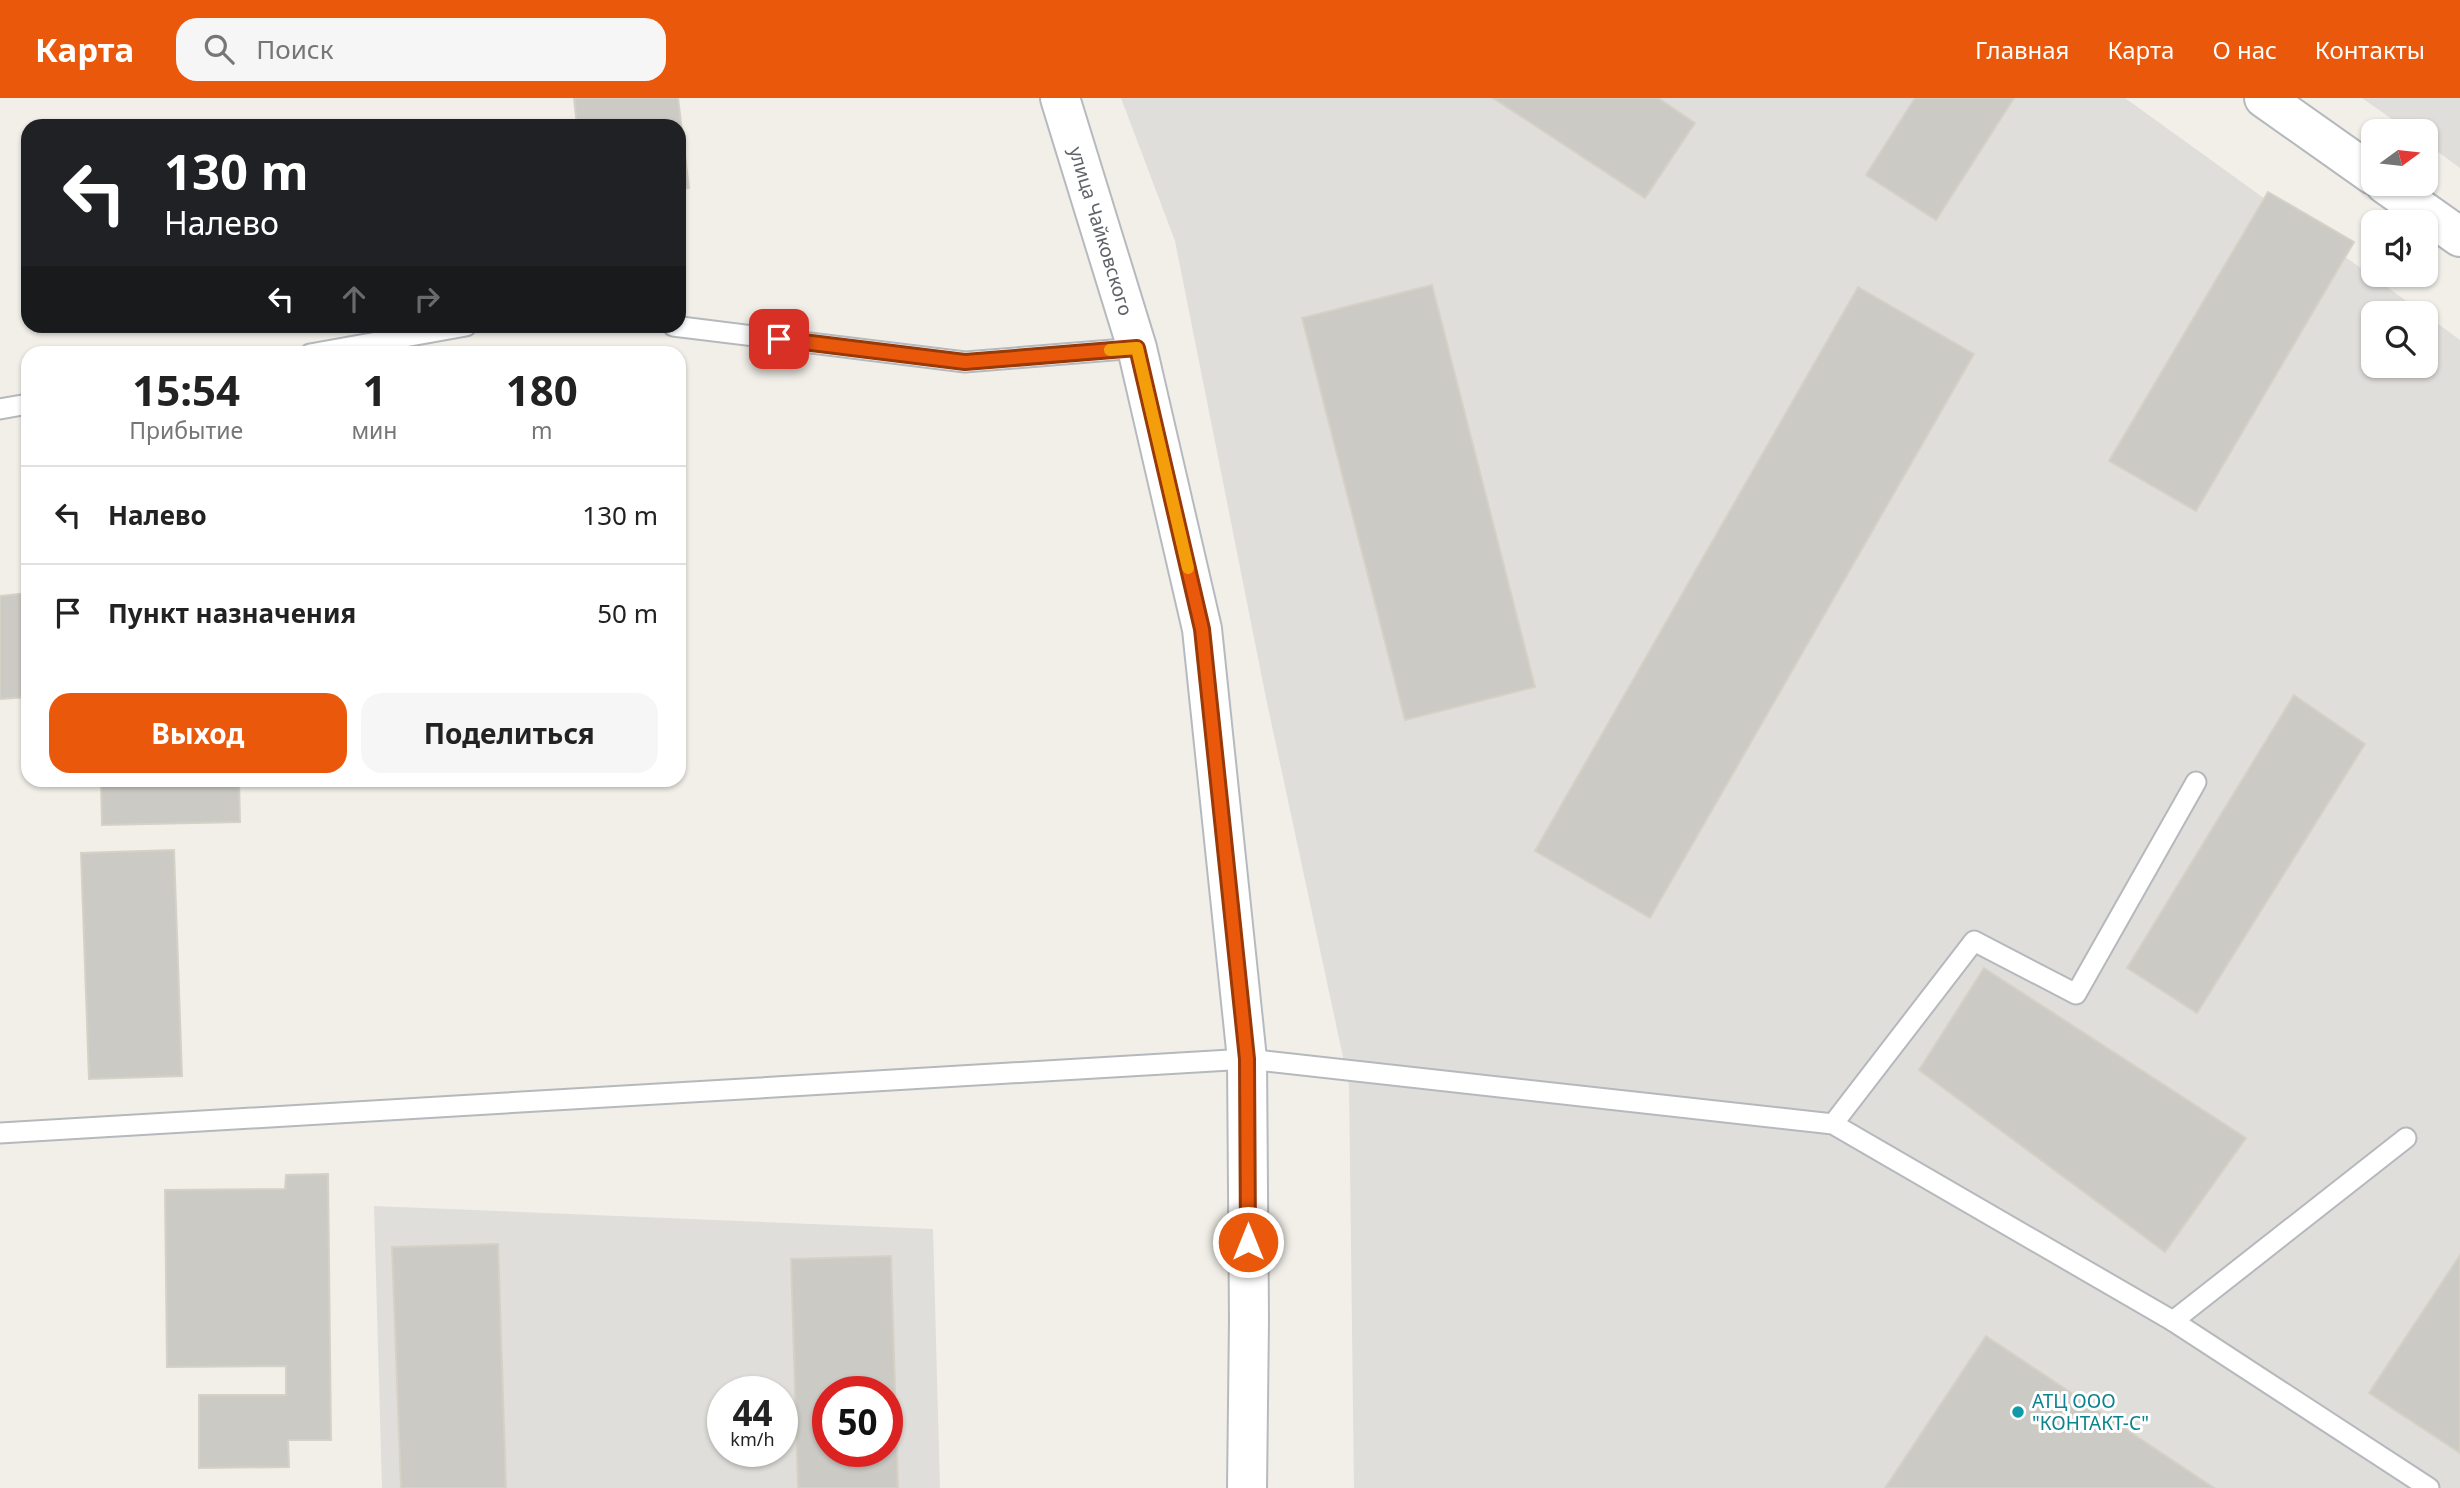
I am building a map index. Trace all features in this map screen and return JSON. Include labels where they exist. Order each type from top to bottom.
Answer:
[{"type":"main road","name":"улица Чайковского","points":[[1060,98],[1137,348],[1202,629],[1247,1059],[1247,1488]]},
{"type":"main road","points":[[2264,98],[2361,167]]},
{"type":"main road","points":[[2402,196],[2460,237]]},
{"type":"lane","points":[[686,328],[965,362],[1137,348]]},
{"type":"lane","points":[[355,346],[427,333]]},
{"type":"lane","points":[[0,409],[21,405]]},
{"type":"lane","points":[[1833,1124],[1974,941],[2076,994],[2196,782]]},
{"type":"lane","points":[[0,1133],[1247,1059],[1833,1124],[2173,1321],[2429,1488]]},
{"type":"lane","points":[[2173,1321],[2406,1138]]},
{"type":"shaded area","points":[[1121,98],[2125,98],[2361,268],[2361,287],[2387,287],[2406,301],[2361,301],[2361,378],[2438,378],[2438,324],[2460,340],[2460,1488],[1354,1488],[1349,1085],[1266,698],[1175,241]]},
{"type":"shaded area","points":[[2362,98],[2460,98],[2460,168],[2438,152],[2438,119],[2392,119]]},
{"type":"shaded area","points":[[374,1206],[933,1229],[940,1488],[382,1488]]},
{"type":"building","points":[[574,98],[678,98],[681,119],[576,119]]},
{"type":"building","points":[[1493,98],[1658,98],[1695,123],[1645,198]]},
{"type":"building","points":[[1915,98],[2014,98],[1936,220],[1866,175]]},
{"type":"building","points":[[686,163],[689,188],[686,188]]},
{"type":"building","points":[[2268,192],[2354,242],[2196,511],[2109,461]]},
{"type":"building","points":[[1432,285],[1535,687],[1405,720],[1302,318]]},
{"type":"building","points":[[1858,287],[1974,354],[1650,918],[1535,851]]},
{"type":"building","points":[[21,594],[21,698],[0,699],[0,596]]},
{"type":"building","points":[[2294,695],[2365,744],[2197,1013],[2127,968]]},
{"type":"building","points":[[101,787],[239,787],[240,822],[102,825]]},
{"type":"building","points":[[174,850],[182,1076],[89,1079],[81,853]]},
{"type":"building","points":[[1984,968],[2246,1138],[2165,1252],[1919,1070]]},
{"type":"building","points":[[328,1174],[331,1440],[288,1440],[289,1467],[199,1468],[199,1395],[286,1395],[286,1366],[167,1367],[165,1190],[285,1189],[286,1175]]},
{"type":"building","points":[[498,1244],[506,1488],[401,1488],[392,1247]]},
{"type":"building","points":[[2460,1255],[2460,1453],[2369,1393]]},
{"type":"building","points":[[891,1256],[895,1376],[812,1376],[812,1467],[897,1467],[898,1488],[798,1488],[798,1376],[795,1376],[791,1259]]},
{"type":"building","name":"АТЦ ООО \"КОНТАКТ-С\"","points":[[1986,1336],[2214,1488],[1885,1488]]},
{"type":"slow traffic","points":[[1110,350],[1137,348],[1188,568]]},
{"type":"place","name":"АТЦ ООО \"КОНТАКТ-С\"","points":[[2018,1412]]},
{"type":"route","points":[[779,339],[965,362],[1137,348],[1202,629],[1247,1059],[1248,1242]]}]
